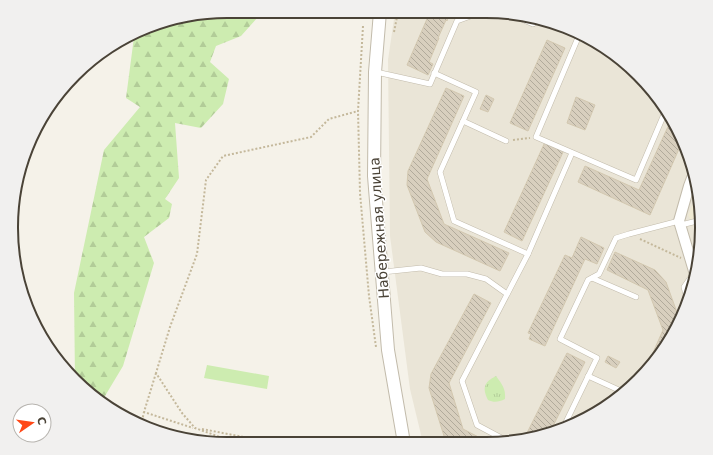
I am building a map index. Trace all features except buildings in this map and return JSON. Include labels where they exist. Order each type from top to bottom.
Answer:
[{"type":"street","name":"Набережная улица","points":[[380,18],[375,72],[374,176],[388,350],[403,437]]},
{"type":"street","points":[[690,183],[680,223],[692,264]]},
{"type":"lane","points":[[375,72],[430,84],[457,21],[465,18]]},
{"type":"lane","points":[[577,40],[536,137],[636,180],[663,116]]},
{"type":"lane","points":[[434,73],[476,92],[440,172],[454,220],[528,254]]},
{"type":"lane","points":[[463,121],[506,141]]},
{"type":"lane","points":[[499,437],[477,425],[462,381],[528,254],[572,153]]},
{"type":"lane","points":[[567,421],[597,358],[560,339],[588,280],[599,274],[616,238],[695,221]]},
{"type":"lane","points":[[381,272],[421,268],[442,274],[467,274],[486,279],[507,294]]},
{"type":"lane","points":[[685,291],[684,287],[689,277]]},
{"type":"lane","points":[[592,278],[636,297]]},
{"type":"lane","points":[[588,376],[618,390]]},
{"type":"path","points":[[394,32],[397,18]]},
{"type":"path","points":[[142,419],[170,327],[197,254],[206,180],[223,156],[310,137],[329,118],[358,111]]},
{"type":"path","points":[[506,141],[536,137]]},
{"type":"path","points":[[629,234],[691,268]]},
{"type":"path","points":[[156,372],[182,413],[195,428],[246,437]]},
{"type":"path","points":[[144,412],[220,437]]},
{"type":"shaded area","points":[[394,18],[499,18],[526,22],[566,34],[602,53],[634,79],[660,111],[679,147],[691,187],[695,214],[695,241],[691,268],[679,308],[660,344],[634,376],[602,402],[566,421],[526,433],[499,437],[422,437],[410,389],[390,236],[388,60]]},
{"type":"shaded area","points":[[693,203],[695,228],[688,215]]},
{"type":"green space","points":[[214,18],[257,18],[241,36],[216,46],[210,62],[229,79],[223,104],[201,128],[175,123],[179,178],[165,199],[172,204],[169,218],[144,237],[154,263],[123,366],[104,397],[75,371],[74,293],[104,150],[140,107],[126,98],[134,41],[160,29],[187,22]]},
{"type":"green space","points":[[207,365],[269,376],[267,389],[204,378]]},
{"type":"green space","points":[[496,376],[505,392],[505,399],[494,402],[488,400],[485,392],[485,386]]}]
